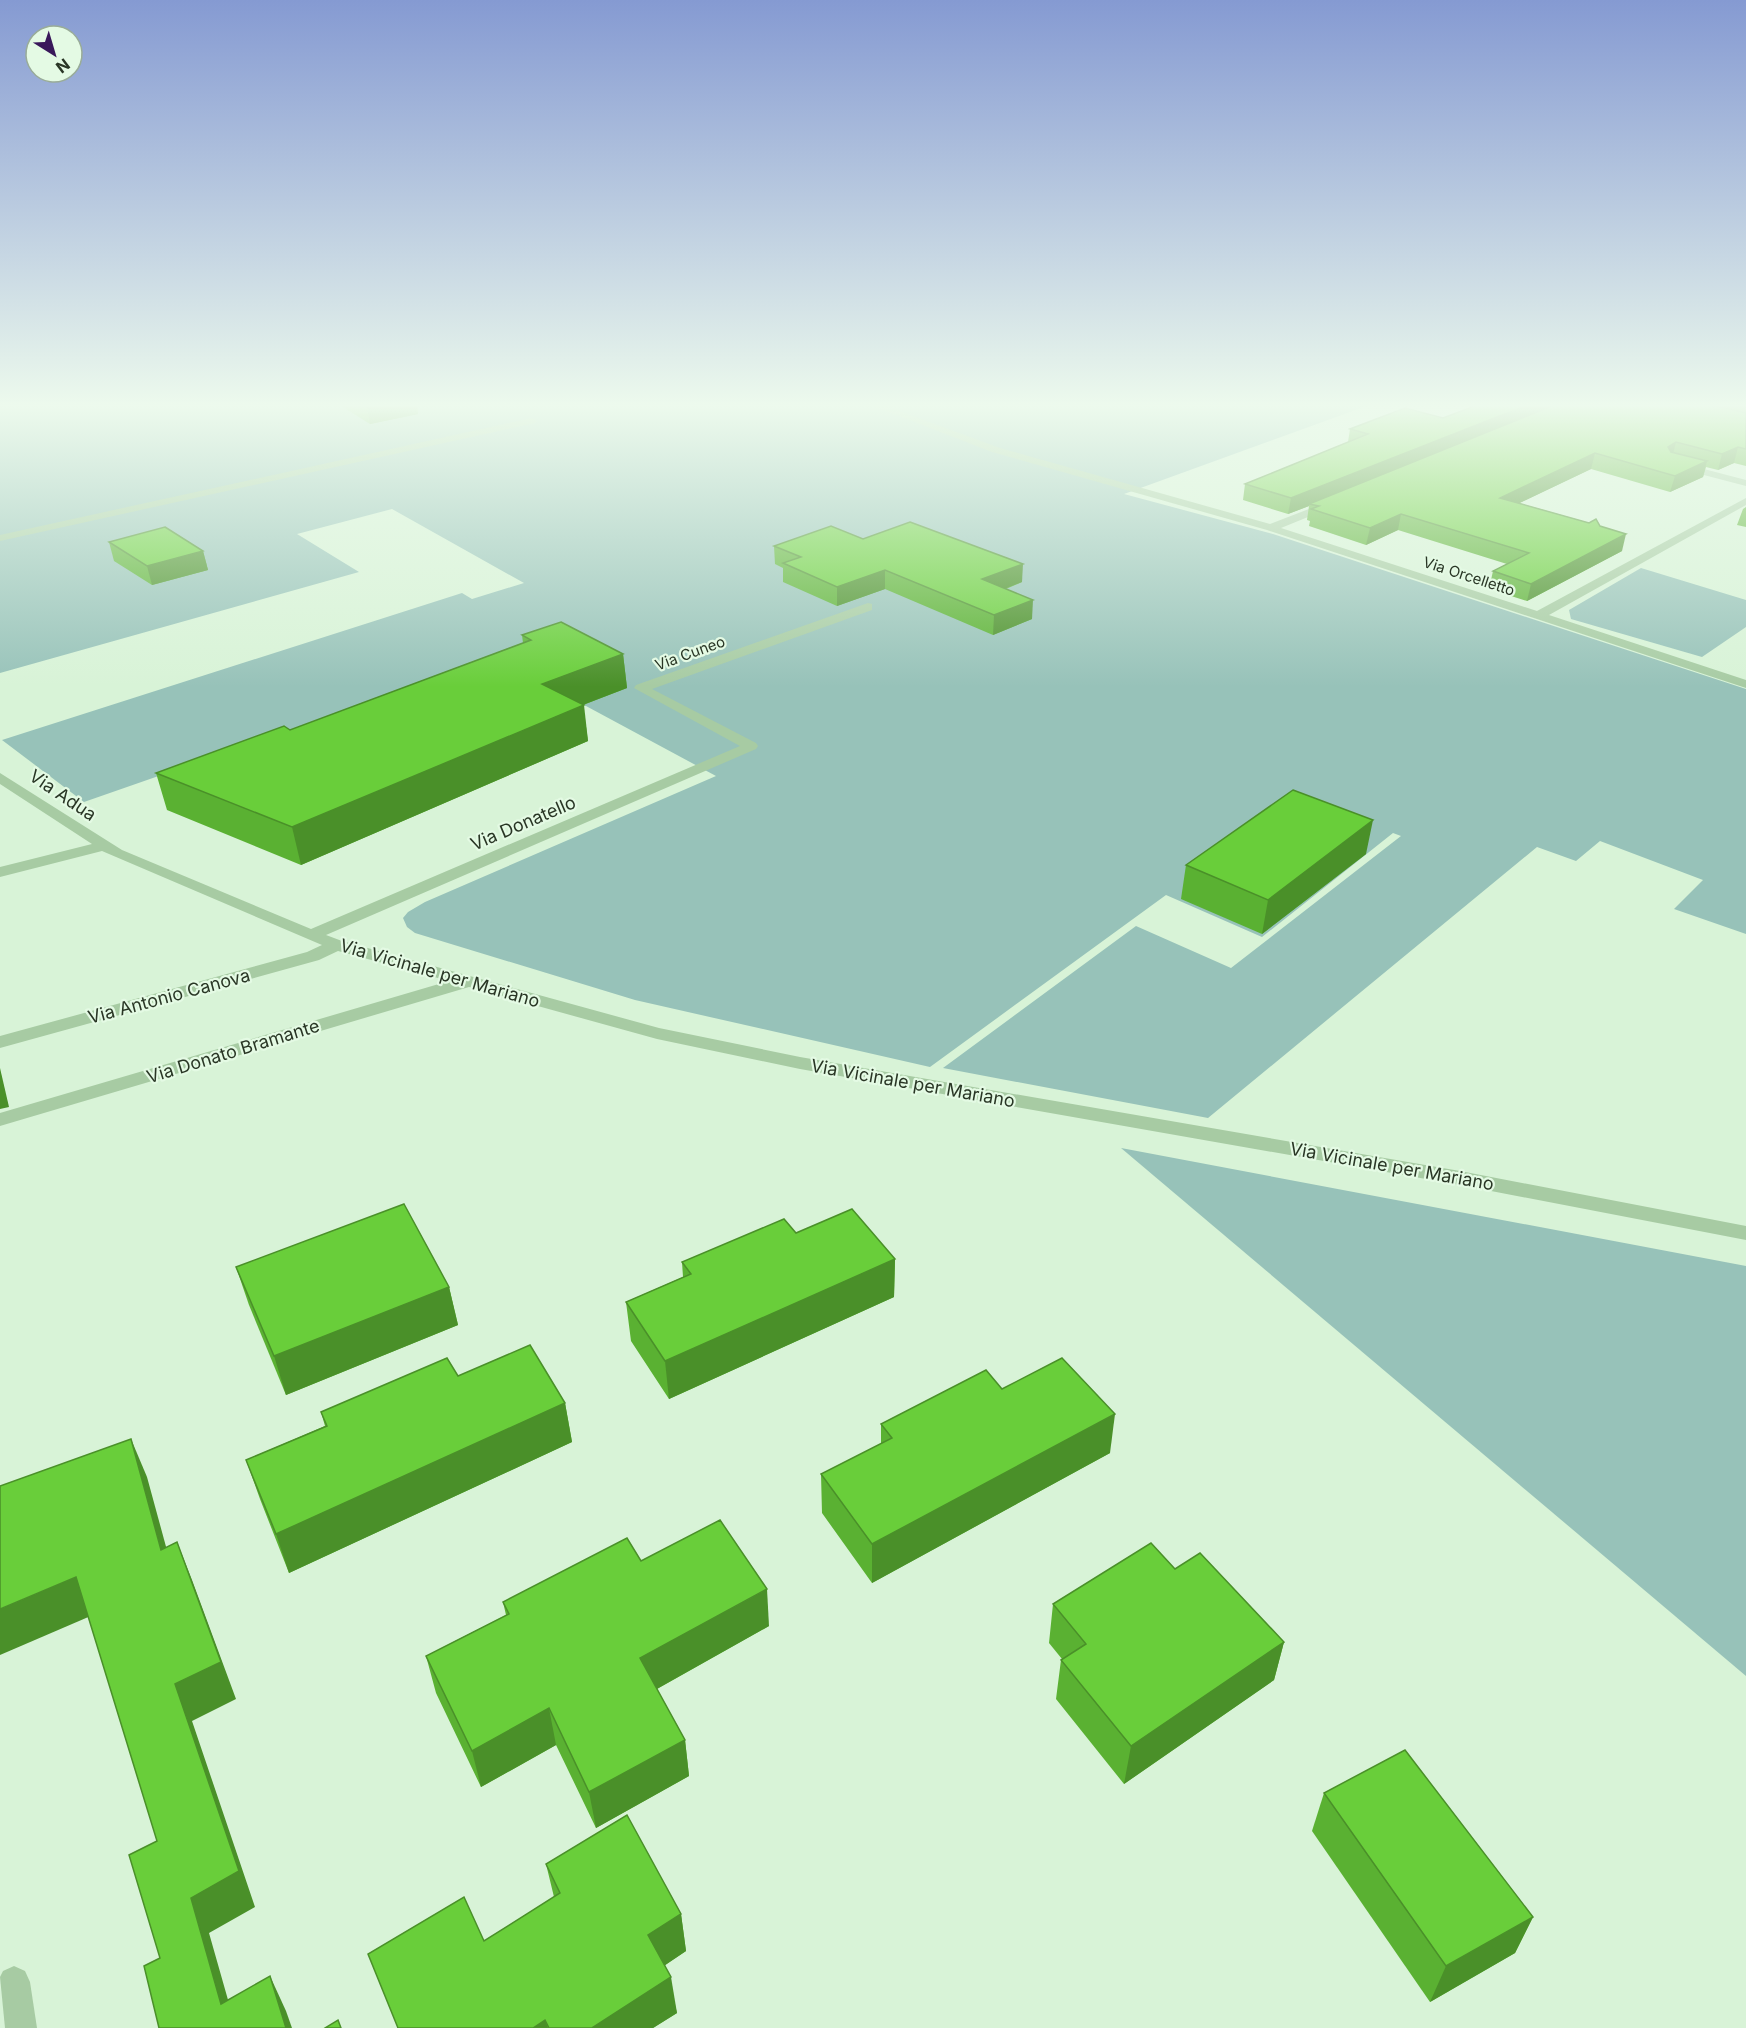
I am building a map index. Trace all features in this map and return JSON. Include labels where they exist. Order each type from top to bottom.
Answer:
[{"type":"street","points":[[0,538],[179,499]]},
{"type":"street","name":"Via Orcelletto","points":[[1165,499],[1271,528],[1746,684]]},
{"type":"street","points":[[1538,615],[1746,501]]},
{"type":"street","points":[[1271,528],[1336,502]]},
{"type":"street","name":"Via Cuneo","points":[[751,746],[641,688],[868,607]]},
{"type":"street","name":"Via Donatello","points":[[311,935],[751,746]]},
{"type":"street","name":"Via Adua","points":[[0,777],[104,846]]},
{"type":"street","points":[[0,872],[104,846]]},
{"type":"street","name":"Via Vicinale per Mariano","points":[[104,846],[336,945],[657,1033],[800,1063],[1460,1178],[1746,1233]]},
{"type":"street","name":"Via Antonio Canova","points":[[0,1042],[313,956],[336,945]]},
{"type":"street","name":"Via Donato Bramante","points":[[0,1120],[466,982]]},
{"type":"street","points":[[14,1982],[21,2028]]},
{"type":"shaded area","points":[[0,499],[1141,499],[1273,534],[1746,689],[1746,934],[1674,909],[1703,880],[1600,841],[1576,861],[1537,847],[1208,1118],[943,1068],[1136,926],[1231,968],[1401,836],[1393,833],[1262,937],[1166,895],[930,1067],[635,1000],[415,933],[407,927],[403,918],[408,912],[425,902],[716,776],[497,658],[84,802],[2,740],[462,593],[472,599],[524,583],[392,509],[297,534],[359,572],[0,673]]},
{"type":"shaded area","points":[[1641,568],[1746,600],[1746,627],[1702,657],[1571,619],[1569,610]]},
{"type":"shaded area","points":[[1121,1148],[1746,1266],[1746,1676]]},
{"type":"building","points":[[1322,499],[1502,499],[1589,523],[1596,519],[1600,526],[1626,534],[1531,584],[1493,571],[1529,553],[1401,514],[1370,528],[1311,509],[1319,506],[1309,504]]},
{"type":"building","points":[[910,522],[1023,564],[982,579],[1033,600],[994,615],[885,570],[837,587],[783,563],[801,557],[774,546],[831,526],[863,539]]},
{"type":"building","points":[[165,527],[203,551],[147,566],[109,542]]},
{"type":"building","points":[[561,622],[623,654],[542,684],[584,705],[292,827],[156,773],[284,726],[290,730],[531,640],[522,635]]},
{"type":"building","points":[[1293,790],[1373,820],[1268,900],[1186,865]]},
{"type":"building","points":[[404,1204],[449,1287],[274,1356],[236,1267]]},
{"type":"building","points":[[852,1209],[895,1259],[665,1361],[626,1302],[691,1274],[682,1262],[784,1219],[796,1233]]},
{"type":"building","points":[[530,1345],[565,1403],[276,1534],[246,1460],[327,1426],[321,1412],[447,1358],[458,1376]]},
{"type":"building","points":[[1062,1358],[1115,1414],[872,1544],[821,1474],[892,1438],[881,1424],[986,1370],[1002,1389]]},
{"type":"building","points":[[131,1439],[161,1550],[177,1542],[221,1662],[175,1684],[239,1871],[191,1898],[221,2004],[270,1976],[286,2028],[159,2028],[144,1966],[160,1958],[129,1855],[157,1841],[76,1577],[0,1609],[0,1486]]},
{"type":"building","points":[[720,1520],[767,1589],[640,1658],[685,1740],[589,1792],[549,1708],[472,1751],[426,1656],[509,1614],[503,1602],[627,1538],[641,1561]]},
{"type":"building","points":[[1151,1543],[1175,1569],[1200,1553],[1284,1642],[1131,1746],[1061,1660],[1086,1644],[1053,1604]]},
{"type":"building","points":[[1405,1750],[1533,1917],[1446,1966],[1324,1793]]},
{"type":"building","points":[[627,1815],[681,1914],[648,1935],[671,1977],[592,2028],[549,2028],[545,2020],[533,2028],[398,2028],[368,1954],[464,1897],[484,1941],[560,1893],[546,1864]]},
{"type":"building","points":[[338,2020],[341,2028],[325,2028]]}]
